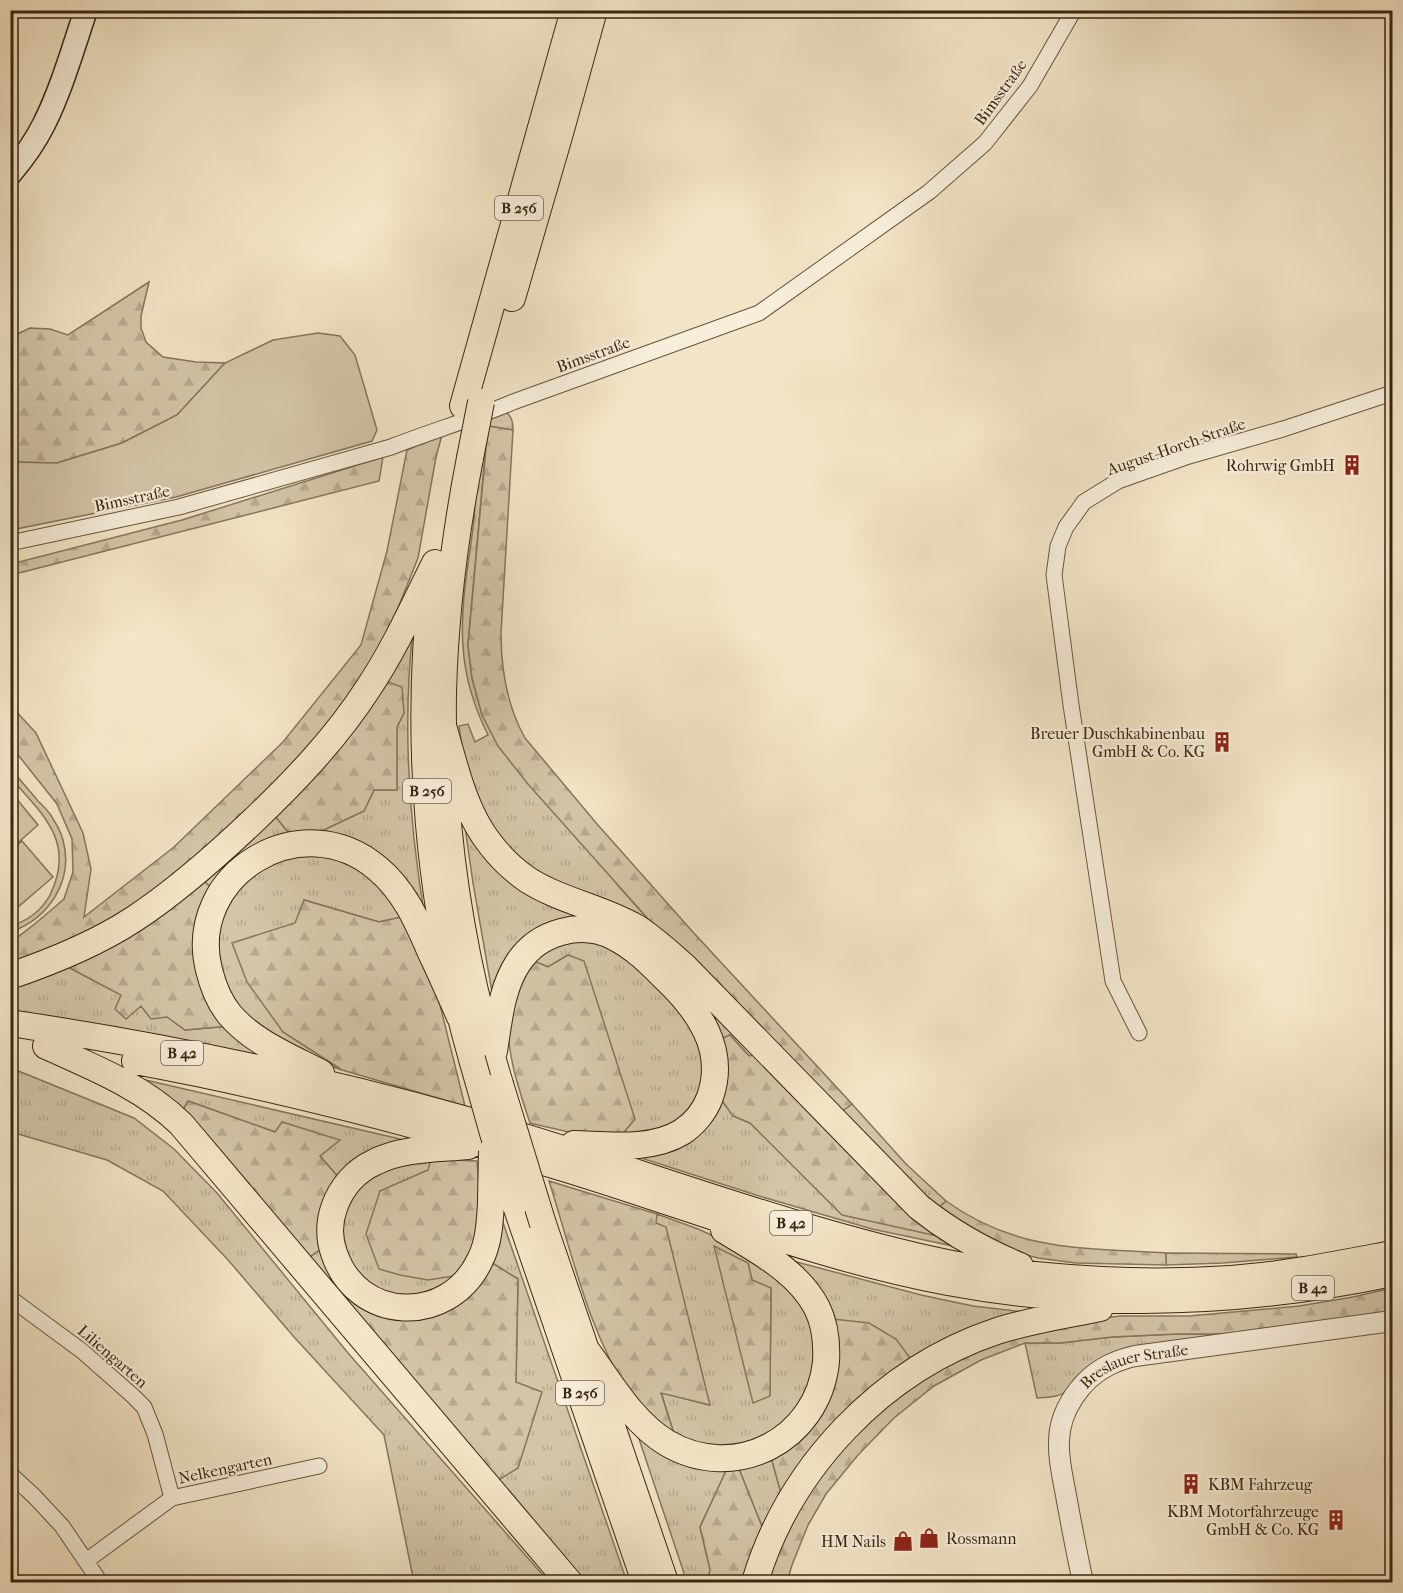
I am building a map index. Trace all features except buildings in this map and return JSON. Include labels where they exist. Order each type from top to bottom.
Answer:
[{"type":"highway","name":"B 256","points":[[574,10],[472,404],[435,562],[425,681],[425,766],[434,871],[460,1017],[488,1068],[665,1582]]},
{"type":"highway","name":"B 256","points":[[472,404],[560,133],[594,10]]},
{"type":"highway","name":"B 256","points":[[461,458],[445,650],[443,726],[446,802],[457,895],[488,1068],[488,1139],[503,1203],[645,1582]]},
{"type":"highway","points":[[10,976],[75,951],[133,920],[192,876],[276,799],[342,725],[370,687],[391,652],[435,562]]},
{"type":"highway","points":[[443,726],[463,792],[477,824],[490,845],[510,865],[528,880],[618,919],[655,941],[684,966],[919,1207],[961,1237],[1042,1276]]},
{"type":"highway","points":[[352,1090],[271,1047],[252,1034],[231,1016],[222,1005],[216,992],[207,964],[206,951],[210,921],[222,892],[241,869],[254,860],[281,848],[310,843],[324,844],[351,852],[376,867],[396,887],[418,921],[460,1017]]},
{"type":"highway","points":[[488,1068],[505,991],[518,963],[539,941],[569,930],[600,932],[613,936],[638,952],[672,984],[699,1018],[712,1045],[716,1059],[716,1074],[708,1101],[690,1126],[672,1137],[648,1143],[547,1144]]},
{"type":"highway","name":"B 42","points":[[10,1023],[160,1048],[352,1090],[464,1119],[547,1144],[787,1222],[948,1263],[995,1271],[1092,1281],[1233,1279],[1340,1264],[1392,1254]]},
{"type":"highway","name":"B 42","points":[[10,1040],[153,1065],[488,1139],[559,1167],[696,1212],[836,1254],[948,1282],[1049,1296],[1139,1300],[1204,1299],[1326,1286],[1392,1273]]},
{"type":"highway","points":[[46,1046],[135,1088],[182,1124],[568,1582]]},
{"type":"highway","points":[[488,1139],[388,1156],[373,1162],[346,1184],[337,1198],[332,1214],[331,1239],[338,1263],[346,1278],[358,1290],[371,1299],[387,1305],[403,1308],[422,1307],[439,1302],[453,1294],[465,1283],[480,1260],[487,1235],[503,1203]]},
{"type":"highway","points":[[587,1351],[641,1422],[667,1443],[683,1451],[714,1458],[733,1458],[758,1452],[784,1438],[804,1418],[813,1404],[824,1375],[826,1344],[817,1309],[796,1280],[783,1269],[696,1212]]},
{"type":"highway","points":[[755,1582],[780,1521],[808,1474],[834,1440],[887,1391],[934,1360],[996,1332],[1020,1324],[1139,1300]]},
{"type":"main road","points":[[10,174],[24,158],[44,125],[86,10]]},
{"type":"street","name":"Bimsstraße","points":[[10,543],[179,507],[391,447],[759,313],[929,192],[985,143],[1030,86],[1074,10]]},
{"type":"street","name":"August-Horch-Straße","points":[[1139,1033],[1113,981],[1054,575],[1058,546],[1066,527],[1084,502],[1118,481],[1189,456],[1283,429],[1392,393]]},
{"type":"street","name":"Liliengarten","points":[[10,1298],[82,1351],[144,1407],[155,1434],[172,1498]]},
{"type":"street","name":"Breslauer Straße","points":[[1083,1582],[1060,1463],[1059,1440],[1063,1419],[1075,1395],[1096,1373],[1108,1365],[1135,1356],[1392,1321]]},
{"type":"street","name":"Nelkengarten","points":[[86,1561],[172,1498],[319,1466]]},
{"type":"street","points":[[10,1474],[62,1526],[100,1582]]},
{"type":"green space","points":[[149,282],[141,316],[141,328],[146,342],[163,357],[225,363],[177,415],[122,443],[57,463],[11,462],[11,337],[30,328],[50,329],[68,335]]},
{"type":"green space","points":[[318,333],[340,336],[355,355],[377,430],[372,441],[176,497],[11,530],[11,462],[57,463],[122,443],[177,415],[225,363],[273,340]]},
{"type":"green space","points":[[506,412],[512,420],[513,430],[488,426],[491,414]]},
{"type":"green space","points":[[488,426],[513,430],[501,633],[502,660],[509,700],[525,738],[597,824],[692,931],[852,1104],[837,1115],[666,939],[527,783],[498,746],[482,715],[472,678],[468,645]]},
{"type":"green space","points":[[487,433],[468,645],[472,678],[482,715],[621,889],[666,939],[540,879],[492,832],[463,757],[459,726],[468,724],[475,742],[488,735],[468,681],[462,632],[477,482]]},
{"type":"green space","points":[[442,435],[418,558],[378,658],[300,760],[245,818],[138,909],[11,966],[11,939],[19,936],[64,899],[73,872],[72,839],[57,804],[11,746],[11,706],[36,733],[83,833],[91,869],[84,917],[174,847],[283,742],[361,645],[387,551],[407,450]]},
{"type":"green space","points":[[383,457],[379,481],[11,575],[11,564],[182,520]]},
{"type":"green space","points":[[413,630],[408,702],[409,774],[419,882],[425,918],[315,834],[364,811],[374,790],[397,790],[397,727],[404,713],[382,680]]},
{"type":"green space","points":[[382,680],[402,687],[404,713],[397,727],[397,790],[374,790],[364,811],[315,834],[291,836],[272,812]]},
{"type":"green space","points":[[11,769],[52,816],[59,829],[65,855],[65,870],[55,896],[47,908],[25,926],[11,932],[11,925],[28,918],[47,900],[57,876],[59,860],[58,844],[52,830],[34,804],[11,778]]},
{"type":"green space","points":[[11,792],[38,825],[10,849]]},
{"type":"green space","points":[[272,812],[291,836],[214,890],[200,878]]},
{"type":"green space","points":[[463,813],[481,838],[602,915],[761,1053],[749,1056],[730,1035],[718,1040],[710,1022],[577,921],[492,992]]},
{"type":"green space","points":[[22,841],[53,877],[11,913],[11,851]]},
{"type":"green space","points":[[302,851],[362,864],[406,916],[379,922],[304,900],[283,1032],[342,1070],[303,1057],[231,1005],[213,937],[229,895],[245,876]]},
{"type":"green space","points":[[200,878],[214,890],[205,910],[230,1026],[185,1030],[167,1017],[151,1019],[141,1006],[126,1019],[115,1009],[121,995],[64,965]]},
{"type":"green space","points":[[304,900],[379,922],[406,916],[439,1001],[465,1106],[342,1070],[283,1032],[247,982],[232,943],[295,923]]},
{"type":"green space","points":[[601,939],[683,1006],[710,1075],[683,1124],[619,1138],[568,955],[548,967],[529,959],[552,941]]},
{"type":"green space","points":[[568,955],[584,961],[635,1119],[619,1138],[577,1134],[530,1123],[517,1081],[508,1037],[510,1002],[514,990],[529,959],[548,967]]},
{"type":"green space","points":[[64,965],[167,1017],[185,1030],[230,1026],[290,1064],[68,1019],[11,1011],[11,984]]},
{"type":"green space","points":[[730,1035],[749,1056],[761,1053],[951,1239],[842,1215],[750,1123],[733,1116],[718,1095],[718,1040]]},
{"type":"green space","points":[[11,1068],[134,1118],[174,1149],[217,1193],[348,1353],[549,1582],[414,1582],[384,1435],[294,1337],[229,1261],[163,1191],[107,1160],[11,1132]]},
{"type":"green space","points":[[137,1078],[413,1142],[340,1179],[320,1156],[339,1140],[275,1132],[188,1101],[182,1112]]},
{"type":"green space","points":[[718,1095],[733,1116],[750,1123],[972,1250],[872,1229],[632,1155]]},
{"type":"green space","points":[[188,1101],[275,1132],[282,1122],[340,1140],[320,1156],[340,1179],[324,1247],[308,1258],[182,1112]]},
{"type":"green space","points":[[852,1104],[906,1164],[946,1201],[934,1212],[837,1115]]},
{"type":"green space","points":[[431,1159],[429,1170],[380,1191],[460,1275],[448,1288],[412,1300],[372,1288],[347,1264],[341,1227],[353,1189],[384,1166]]},
{"type":"green space","points":[[431,1159],[477,1161],[480,1195],[474,1244],[460,1275],[428,1280],[379,1269],[366,1234],[380,1191],[428,1170]]},
{"type":"green space","points":[[549,1181],[657,1214],[656,1223],[666,1227],[710,1405],[661,1393],[676,1440],[634,1400],[615,1370],[582,1291]]},
{"type":"green space","points":[[946,1201],[972,1218],[1025,1239],[1079,1248],[1166,1253],[1166,1265],[1076,1263],[1038,1258],[1004,1249],[934,1212]]},
{"type":"green space","points":[[499,1211],[627,1582],[582,1582],[497,1481],[516,1382],[518,1279],[489,1261]]},
{"type":"green space","points":[[657,1214],[738,1247],[803,1297],[821,1357],[801,1414],[739,1450],[676,1440],[661,1392],[709,1405],[655,1223]],"holes":[[[748,1263],[752,1280],[771,1288],[770,1395]]]},
{"type":"green space","points":[[714,1246],[748,1263],[752,1280],[771,1288],[770,1396],[753,1403]]},
{"type":"green space","points":[[324,1247],[348,1287],[338,1295],[308,1258]]},
{"type":"green space","points":[[1166,1253],[1296,1254],[1297,1257],[1166,1265]]},
{"type":"green space","points":[[489,1261],[518,1279],[516,1382],[542,1392],[518,1468],[497,1481],[338,1295],[348,1287],[399,1315]]},
{"type":"green space","points":[[793,1261],[921,1295],[973,1306],[1033,1313],[913,1362],[833,1319]]},
{"type":"green space","points":[[1392,1288],[1392,1311],[1377,1315],[1235,1334],[1177,1334],[1112,1337],[1060,1343],[1025,1343],[981,1360],[934,1386],[894,1418],[858,1455],[826,1494],[808,1525],[787,1582],[765,1582],[785,1528],[828,1460],[892,1397],[965,1353],[1080,1321],[1120,1316],[1189,1316],[1299,1306]]},
{"type":"green space","points":[[833,1319],[869,1323],[896,1339],[913,1362],[782,1497],[771,1457],[786,1449]]},
{"type":"green space","points":[[1235,1334],[1121,1351],[1086,1368],[1062,1394],[1037,1398],[1025,1343],[1060,1343],[1112,1337]]},
{"type":"green space","points":[[637,1433],[686,1463],[708,1470],[726,1471],[700,1527],[710,1569],[708,1582],[687,1582]]},
{"type":"green space","points":[[771,1457],[782,1497],[765,1534],[739,1469]]},
{"type":"green space","points":[[739,1469],[765,1534],[748,1582],[708,1582],[710,1569],[700,1527],[726,1471]]},
{"type":"place","name":"Rohrwig GmbH","points":[[1352,465]]},
{"type":"place","name":"Breuer Duschkabinenbau GmbH & Co. KG","points":[[1222,742]]},
{"type":"place","name":"KBM Fahrzeug","points":[[1191,1484]]},
{"type":"place","name":"KBM Motorfahrzeuge GmbH & Co. KG","points":[[1336,1520]]},
{"type":"place","name":"Rossmann","points":[[929,1538]]},
{"type":"place","name":"HM Nails","points":[[903,1541]]}]
